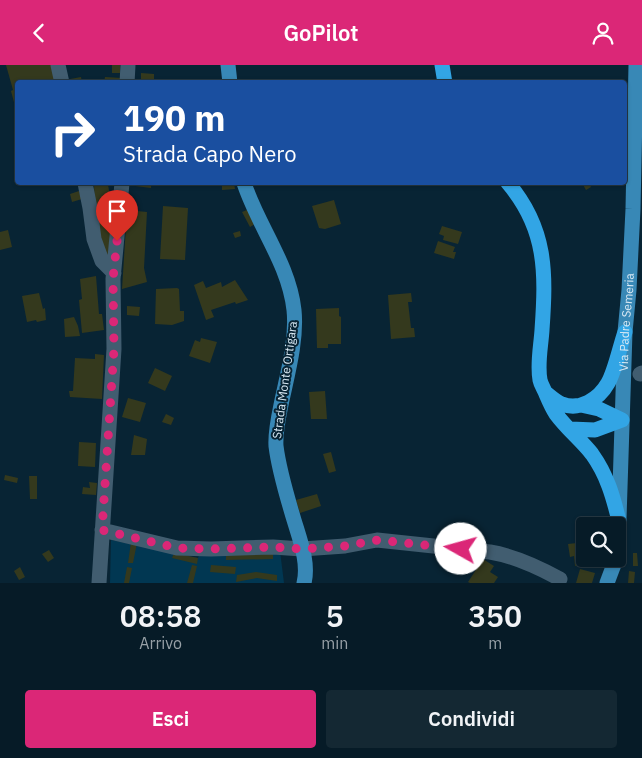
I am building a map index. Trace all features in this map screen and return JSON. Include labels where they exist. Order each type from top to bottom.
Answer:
[{"type":"highway","points":[[442,65],[444,80]]},
{"type":"highway","points":[[510,185],[520,198],[536,230],[544,265],[545,291],[540,380],[556,414],[591,453],[605,475],[611,488],[619,517]]},
{"type":"highway","points":[[581,405],[594,398],[609,382],[625,332]]},
{"type":"highway","points":[[546,393],[563,405],[581,405],[599,409],[622,420]]},
{"type":"highway","points":[[570,429],[595,430],[622,420]]},
{"type":"main road","points":[[228,65],[230,80]]},
{"type":"main road","name":"Via Padre Semeria","points":[[620,517],[625,332],[630,282],[630,89],[636,65]]},
{"type":"main road","name":"Strada Monte Ortigara","points":[[245,185],[282,266],[294,310],[294,331],[278,419],[276,444],[286,491],[302,549],[307,574],[304,583]]},
{"type":"main road","points":[[607,583],[613,567]]},
{"type":"street","points":[[58,65],[61,80]]},
{"type":"street","points":[[127,80],[128,65]]},
{"type":"street","points":[[85,185],[94,239],[102,261],[114,273]]},
{"type":"street","points":[[99,583],[114,349],[114,273],[122,185]]},
{"type":"street","points":[[102,530],[177,548],[273,547],[302,549],[345,546],[378,540],[502,554],[541,568],[560,579]]},
{"type":"shaded area","points":[[111,540],[198,558],[200,553],[280,551],[284,583],[110,583]]},
{"type":"building","points":[[6,65],[54,65],[58,80],[15,80],[15,106],[11,91],[13,90]]},
{"type":"building","points":[[112,65],[120,65],[120,73],[112,73]]},
{"type":"building","points":[[141,73],[154,74],[154,79],[141,79]]},
{"type":"building","points":[[81,77],[82,80],[65,80]]},
{"type":"building","points":[[105,77],[122,78],[122,80],[104,80]]},
{"type":"building","points":[[94,185],[108,185],[114,215],[110,216],[112,226],[111,255],[105,256],[95,210]]},
{"type":"building","points":[[151,185],[151,188],[135,186]]},
{"type":"building","points":[[222,185],[234,185],[235,189],[222,190]]},
{"type":"building","points":[[583,185],[590,185],[591,187],[586,190]]},
{"type":"building","points":[[79,191],[82,199],[72,202],[70,194]]},
{"type":"building","points":[[334,200],[341,224],[325,229],[319,228],[312,206]]},
{"type":"building","points":[[163,206],[188,208],[185,260],[160,259]]},
{"type":"building","points":[[127,210],[147,212],[144,268],[147,282],[122,289]]},
{"type":"building","points":[[247,210],[255,224],[250,227],[242,212]]},
{"type":"building","points":[[442,226],[462,232],[458,244],[443,240],[444,236],[439,234]]},
{"type":"building","points":[[8,230],[12,247],[0,250],[0,232]]},
{"type":"building","points":[[240,231],[241,236],[235,238],[233,233]]},
{"type":"building","points":[[438,241],[455,247],[453,252],[456,252],[454,259],[434,253]]},
{"type":"building","points":[[96,276],[99,314],[102,314],[104,330],[82,333],[79,300],[82,299],[80,279]]},
{"type":"building","points":[[235,280],[248,300],[211,310],[214,317],[206,320],[194,285],[203,281],[206,288],[221,282],[222,287]]},
{"type":"building","points":[[156,289],[179,289],[180,311],[184,311],[184,321],[172,325],[155,324]]},
{"type":"building","points":[[39,293],[43,309],[45,308],[46,320],[27,322],[22,296]]},
{"type":"building","points":[[411,293],[412,302],[408,302],[411,328],[414,328],[415,337],[391,339],[388,295]]},
{"type":"building","points":[[127,306],[140,307],[139,316],[127,315]]},
{"type":"building","points":[[339,308],[341,344],[328,344],[328,348],[317,348],[316,309]]},
{"type":"building","points":[[74,317],[80,336],[65,337],[64,319]]},
{"type":"building","points":[[201,338],[217,342],[210,363],[189,356],[195,340],[200,342]]},
{"type":"building","points":[[95,354],[104,355],[102,399],[70,397],[69,391],[73,391],[75,358],[95,359]]},
{"type":"building","points":[[155,368],[172,376],[165,391],[148,383]]},
{"type":"building","points":[[325,391],[327,419],[311,419],[309,392]]},
{"type":"building","points":[[128,398],[146,403],[140,422],[122,417]]},
{"type":"building","points":[[166,414],[174,418],[171,425],[162,422]]},
{"type":"building","points":[[134,435],[147,439],[145,455],[131,455]]},
{"type":"building","points":[[79,442],[96,443],[95,467],[78,466]]},
{"type":"building","points":[[331,452],[336,471],[329,473],[323,454]]},
{"type":"building","points":[[5,475],[18,478],[17,483],[4,480]]},
{"type":"building","points":[[29,476],[37,476],[37,499],[30,499]]},
{"type":"building","points":[[89,482],[97,483],[96,495],[82,494],[83,487],[90,488]]},
{"type":"building","points":[[317,494],[321,506],[300,513],[296,500]]},
{"type":"building","points":[[131,542],[137,543],[133,563],[128,563]]},
{"type":"building","points":[[576,543],[576,566],[574,556],[570,557],[568,544]]},
{"type":"building","points":[[49,550],[54,558],[48,562],[42,554]]},
{"type":"building","points":[[273,551],[273,559],[226,560],[226,553]]},
{"type":"building","points":[[174,553],[198,558],[197,564],[172,558]]},
{"type":"building","points":[[633,553],[637,553],[638,566],[633,566]]},
{"type":"building","points":[[483,559],[494,566],[490,572],[498,577],[494,583],[468,582]]},
{"type":"building","points":[[192,565],[197,566],[193,583],[187,583]]},
{"type":"building","points":[[211,565],[236,567],[235,574],[210,572]]},
{"type":"building","points":[[20,567],[25,577],[19,580],[14,571]]},
{"type":"building","points":[[127,567],[132,568],[129,583],[124,583]]},
{"type":"building","points":[[580,569],[595,573],[592,583],[576,583]]},
{"type":"building","points":[[629,571],[635,572],[634,583],[628,583]]},
{"type":"building","points":[[256,572],[277,575],[277,581],[257,578],[236,582],[237,575]]},
{"type":"route","points":[[117,241],[113,279],[114,349],[102,530],[177,548],[273,547],[302,549],[345,546],[378,540],[461,549]]}]
